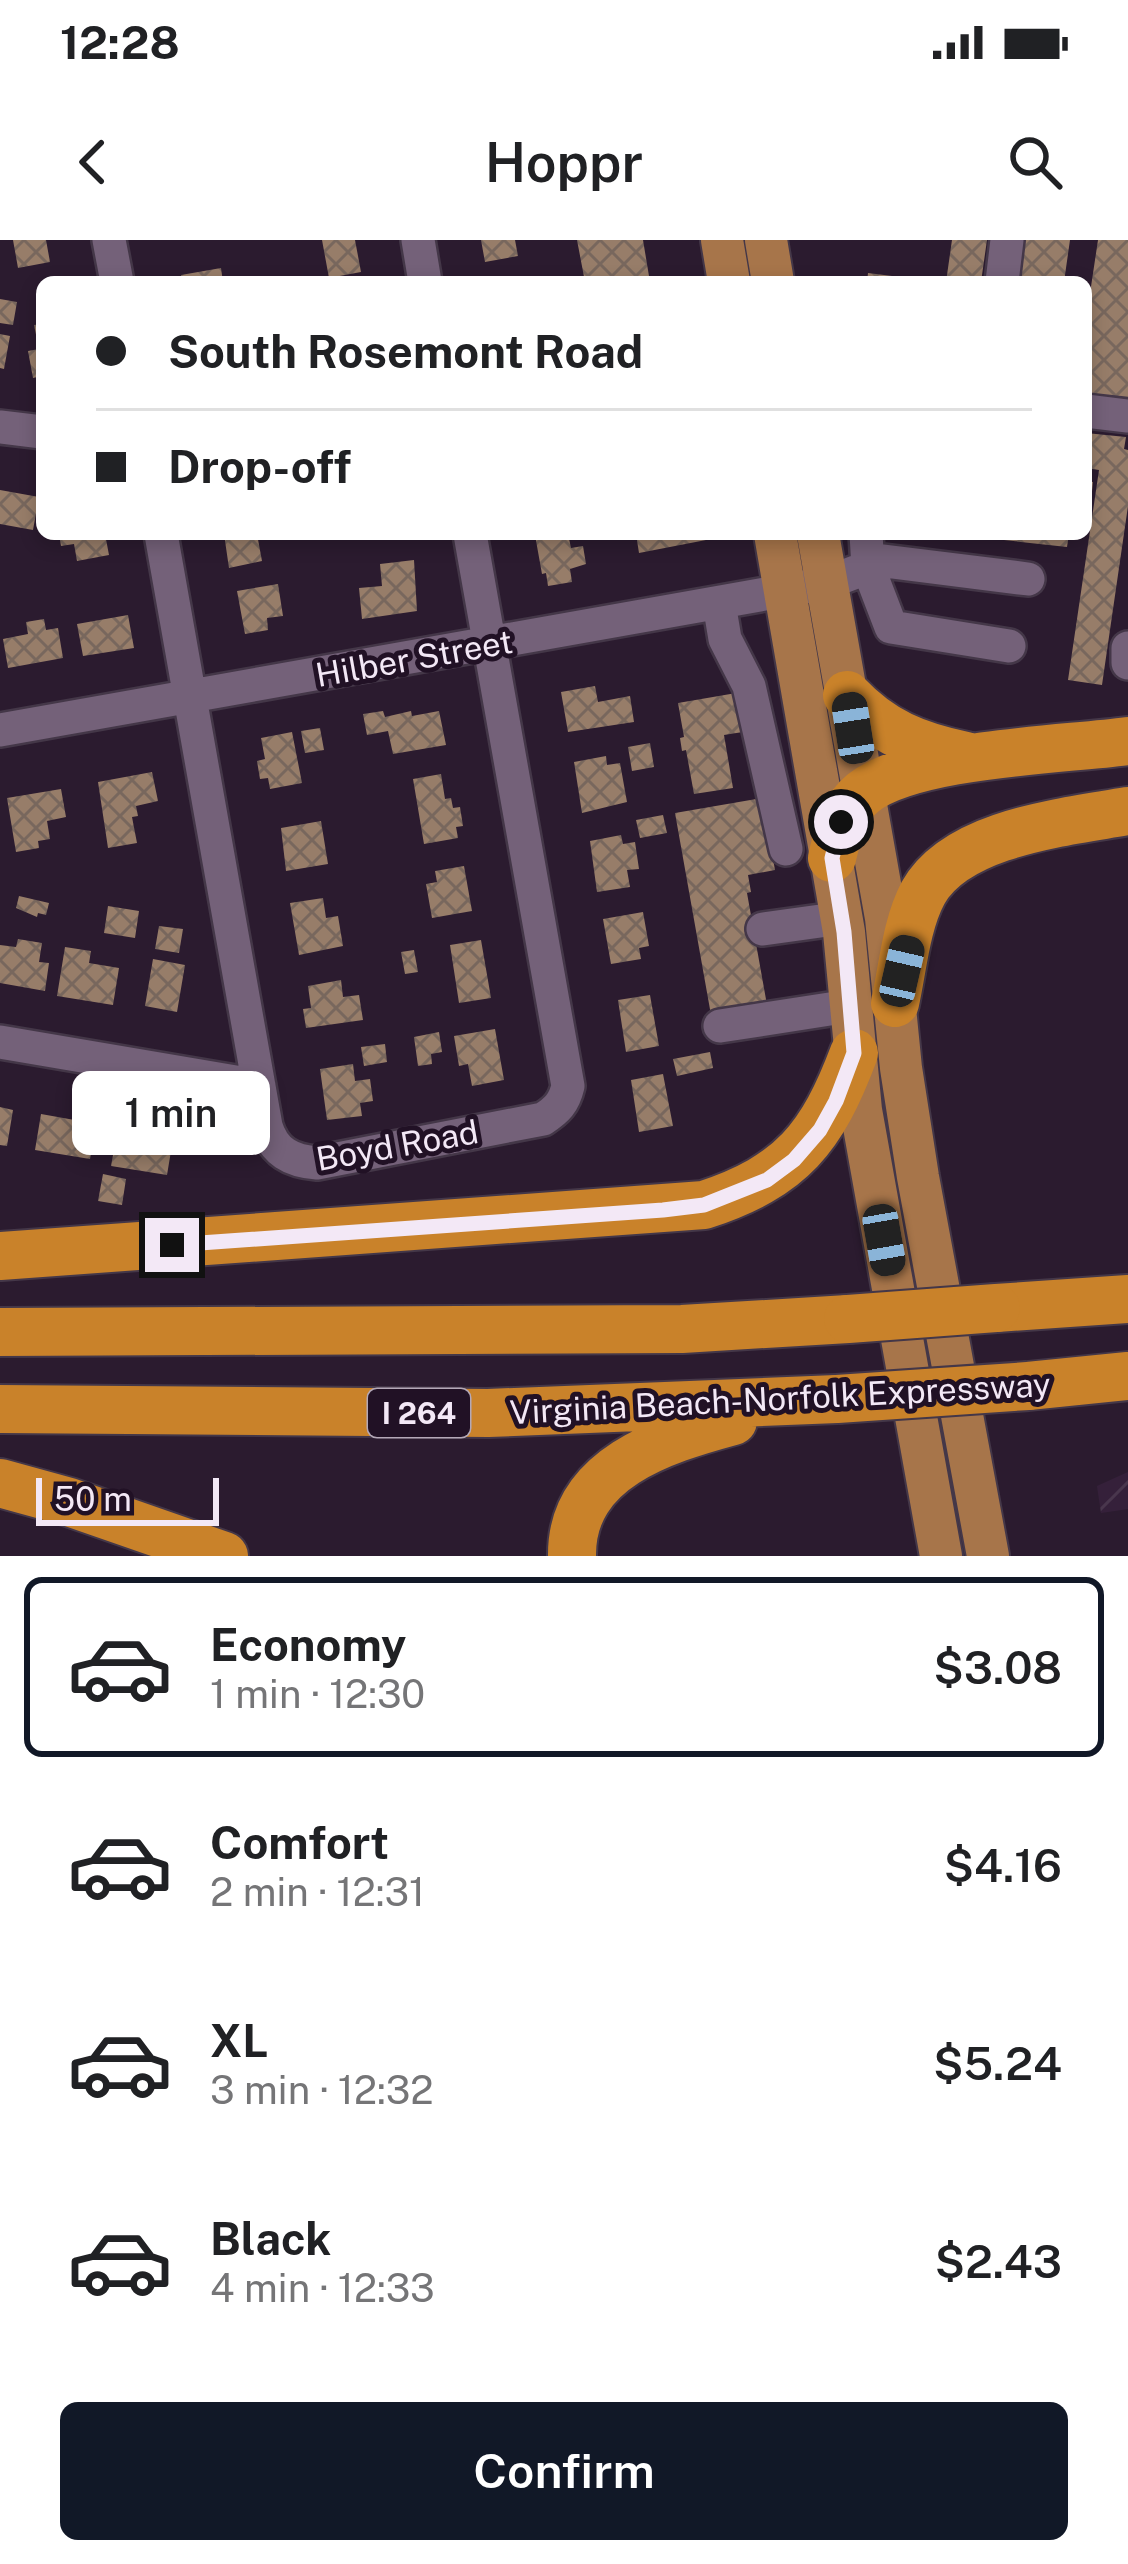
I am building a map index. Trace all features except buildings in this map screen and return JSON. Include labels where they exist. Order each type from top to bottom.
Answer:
[{"type":"highway","points":[[848,695],[871,720],[910,743],[977,758]]},
{"type":"highway","points":[[806,839],[841,822],[865,791],[929,767],[1128,741]]},
{"type":"highway","points":[[0,1256],[704,1205],[743,1192],[794,1160],[820,1130],[926,887],[945,866],[1014,834],[1128,811]]},
{"type":"highway","points":[[0,1332],[682,1329],[996,1309],[1115,1295]]},
{"type":"highway","name":"Virginia Beach-Norfolk Expressway","points":[[0,1408],[488,1413],[837,1399],[1128,1376]]},
{"type":"highway","points":[[572,1556],[576,1526],[590,1496],[626,1460],[705,1428],[770,1410],[837,1399]]},
{"type":"highway","points":[[0,1483],[224,1556]]},
{"type":"main road","points":[[722,240],[728,276]]},
{"type":"main road","points":[[766,240],[772,276]]},
{"type":"main road","points":[[779,540],[806,587],[848,695],[886,917],[866,1020],[861,1111],[941,1556]]},
{"type":"main road","points":[[817,540],[806,587],[813,749],[806,839],[842,918],[866,1020],[918,1177],[988,1556]]},
{"type":"street","points":[[109,240],[116,276]]},
{"type":"street","points":[[418,240],[424,276]]},
{"type":"street","points":[[1003,276],[1007,240]]},
{"type":"street","points":[[1092,413],[1128,416]]},
{"type":"street","points":[[0,427],[36,431]]},
{"type":"street","points":[[0,1042],[259,1087],[162,540]]},
{"type":"street","points":[[471,540],[492,644]]},
{"type":"street","points":[[867,551],[884,561],[1028,579]]},
{"type":"street","points":[[867,551],[891,627],[1009,646]]},
{"type":"street","name":"Hilber Street","points":[[0,730],[806,587],[867,551]]},
{"type":"street","points":[[719,603],[725,639],[749,686],[766,755],[806,839]]},
{"type":"street","name":"Boyd Road","points":[[259,1087],[268,1136],[288,1157],[300,1162],[316,1163],[543,1119],[558,1109],[568,1086],[492,644]]},
{"type":"street","points":[[1128,648],[1128,663]]},
{"type":"street","points":[[766,755],[813,749]]},
{"type":"street","points":[[763,929],[842,918]]},
{"type":"street","points":[[720,1026],[866,1020]]},
{"type":"shaded area","points":[[1128,1472],[1128,1509],[1101,1513],[1097,1486]]},
{"type":"route","points":[[172,1245],[663,1210],[704,1205],[767,1180],[794,1160],[820,1130],[854,1053],[844,932],[832,858],[841,822]]}]
